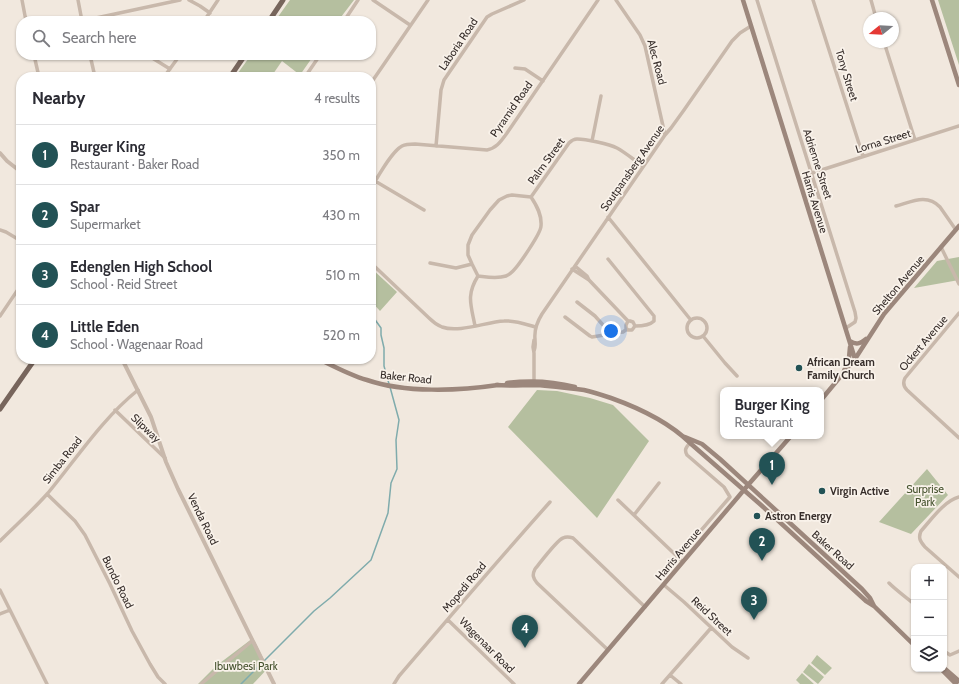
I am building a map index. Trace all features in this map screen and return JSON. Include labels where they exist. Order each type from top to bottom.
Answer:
[{"type":"main road","points":[[272,16],[283,0]]},
{"type":"main road","name":"Harris Avenue","points":[[743,0],[855,359]]},
{"type":"main road","points":[[932,0],[959,85]]},
{"type":"main road","points":[[233,72],[242,60]]},
{"type":"main road","name":"Shelton Avenue","points":[[855,359],[884,314],[957,228]]},
{"type":"main road","points":[[843,374],[850,354],[850,341],[859,344],[869,337]]},
{"type":"main road","points":[[824,396],[855,359]]},
{"type":"main road","points":[[0,409],[32,364]]},
{"type":"main road","name":"Baker Road","points":[[330,364],[355,376],[397,387],[445,390],[534,383],[564,384],[634,407],[659,420],[683,437],[744,490],[866,601],[874,606],[911,641]]},
{"type":"main road","name":"Baker Road","points":[[683,437],[702,444],[862,589],[870,598],[874,606]]},
{"type":"main road","name":"Harris Avenue","points":[[579,684],[788,439]]},
{"type":"main road","points":[[947,671],[958,681]]},
{"type":"main road","points":[[945,672],[958,681]]},
{"type":"street","points":[[22,0],[25,16]]},
{"type":"street","points":[[78,0],[81,16]]},
{"type":"street","points":[[105,16],[180,0]]},
{"type":"street","points":[[189,0],[210,12]]},
{"type":"street","points":[[207,16],[218,0]]},
{"type":"street","points":[[347,16],[358,0]]},
{"type":"street","points":[[373,0],[410,25]]},
{"type":"street","points":[[376,76],[428,0]]},
{"type":"street","name":"Laboria Road","points":[[436,146],[441,90],[444,80],[486,18],[524,0]]},
{"type":"street","name":"Pyramid Road","points":[[376,180],[401,146],[408,144],[487,150],[495,147],[507,133],[598,0]]},
{"type":"street","name":"Alec Road","points":[[616,0],[640,35],[645,46],[664,135]]},
{"type":"street","name":"Adrienne Street","points":[[757,0],[855,312],[855,322],[846,328]]},
{"type":"street","name":"Tony Street","points":[[813,0],[862,156]]},
{"type":"street","points":[[871,0],[874,12]]},
{"type":"street","name":"Soutpansberg Avenue","points":[[535,327],[542,314],[664,135],[671,128],[732,41],[740,33],[751,26]]},
{"type":"street","points":[[886,48],[915,140]]},
{"type":"street","points":[[35,60],[38,72]]},
{"type":"street","points":[[91,60],[94,72]]},
{"type":"street","points":[[155,60],[170,69]]},
{"type":"street","points":[[168,72],[176,60]]},
{"type":"street","points":[[308,72],[317,60]]},
{"type":"street","points":[[515,68],[525,69],[543,80]]},
{"type":"street","points":[[592,141],[601,96]]},
{"type":"street","name":"Lorna Street","points":[[812,173],[959,126]]},
{"type":"street","name":"Palm Street","points":[[531,197],[570,142],[578,139],[592,141],[616,148],[643,166]]},
{"type":"street","points":[[0,154],[16,168]]},
{"type":"street","points":[[376,182],[424,210]]},
{"type":"street","points":[[507,196],[531,197],[540,214],[541,229],[524,256],[512,272],[506,276],[496,278],[478,276],[469,259],[468,250],[470,240],[495,203],[499,200],[507,196]]},
{"type":"street","points":[[896,206],[922,199],[934,201],[940,206],[957,228]]},
{"type":"street","points":[[608,218],[690,320]]},
{"type":"street","points":[[0,230],[16,238]]},
{"type":"street","points":[[941,247],[959,284]]},
{"type":"street","points":[[565,317],[590,336],[595,337],[623,332],[627,329],[632,330],[635,326],[653,323],[654,316],[608,259]]},
{"type":"street","points":[[430,263],[456,268],[472,264]]},
{"type":"street","points":[[575,266],[588,276],[589,280]]},
{"type":"street","points":[[376,268],[438,326],[450,329],[500,321],[510,321],[535,327],[533,347],[534,383]]},
{"type":"street","points":[[572,270],[589,280],[628,322],[633,322],[635,326]]},
{"type":"street","points":[[475,326],[470,295],[473,284],[478,276]]},
{"type":"street","points":[[0,316],[16,292]]},
{"type":"street","points":[[577,302],[595,316],[611,334]]},
{"type":"street","name":"Ockert Avenue","points":[[959,313],[905,378],[904,382],[906,390],[959,438]]},
{"type":"street","points":[[697,317],[704,320],[707,330],[703,336],[697,338],[689,334],[686,328],[690,320],[697,317]]},
{"type":"street","points":[[627,329],[626,325],[628,322]]},
{"type":"street","points":[[703,336],[737,376]]},
{"type":"street","name":"Venda Road","points":[[125,364],[151,417],[164,458],[178,489],[274,684]]},
{"type":"street","name":"Simba Road","points":[[0,540],[47,494],[115,410],[138,390]]},
{"type":"street","name":"Slipway","points":[[115,410],[164,458]]},
{"type":"street","points":[[677,558],[730,497],[724,487],[687,455],[685,450],[690,443]]},
{"type":"street","points":[[634,515],[659,483]]},
{"type":"street","name":"Bundo Road","points":[[47,494],[75,521],[85,535],[146,658],[155,673],[165,684]]},
{"type":"street","points":[[959,497],[949,501],[921,532],[919,537],[921,542],[959,576]]},
{"type":"street","points":[[618,500],[677,558],[683,562]]},
{"type":"street","name":"Mopedi Road","points":[[394,684],[399,676],[550,502]]},
{"type":"street","points":[[608,650],[534,579],[533,576],[535,569],[558,542],[564,537],[573,538],[645,607]]},
{"type":"street","points":[[889,583],[896,591],[911,602]]},
{"type":"street","name":"Reid Street","points":[[664,585],[732,647],[748,658]]},
{"type":"street","points":[[0,590],[47,684]]},
{"type":"street","points":[[0,614],[10,610]]},
{"type":"street","name":"Wagenaar Road","points":[[448,620],[514,684]]},
{"type":"street","points":[[662,684],[711,628]]},
{"type":"street","points":[[201,684],[252,641]]},
{"type":"street","points":[[947,653],[950,655],[959,651]]},
{"type":"street","points":[[670,675],[680,684]]},
{"type":"green space","points":[[290,0],[354,0],[342,16],[279,16]]},
{"type":"green space","points":[[938,0],[959,0],[959,65]]},
{"type":"green space","points":[[247,60],[310,60],[302,72],[296,72],[282,61],[274,72],[239,72]]},
{"type":"green space","points":[[959,257],[959,280],[914,288],[937,261]]},
{"type":"green space","points":[[376,273],[397,292],[380,311],[376,307]]},
{"type":"green space","points":[[537,390],[557,391],[590,398],[613,405],[649,441],[597,518],[508,427]]},
{"type":"green space","name":"Surprise Park","points":[[927,469],[948,495],[911,534],[879,522]]},
{"type":"green space","name":"Ibuwbesi Park","points":[[253,638],[268,668],[253,684],[198,684],[216,666]]},
{"type":"green space","points":[[817,655],[832,668],[825,675],[811,663]]},
{"type":"green space","points":[[809,664],[824,677],[818,684],[803,672]]},
{"type":"green space","points":[[802,673],[814,684],[800,684],[796,680]]},
{"type":"waterway","points":[[376,321],[381,328],[384,348],[384,366],[389,384]]},
{"type":"waterway","points":[[241,684],[314,611],[371,560],[388,513],[391,483],[397,469],[396,440],[399,420],[390,387]]},
{"type":"place","name":"African Dream Family Church","points":[[799,368]]},
{"type":"place","name":"Burger King","points":[[772,485]]},
{"type":"place","name":"Virgin Active","points":[[822,491]]},
{"type":"place","name":"Astron Energy","points":[[757,516]]},
{"type":"place","name":"Spar","points":[[762,561]]},
{"type":"place","name":"Edenglen High School","points":[[754,620]]},
{"type":"place","name":"Little Eden","points":[[525,648]]}]
